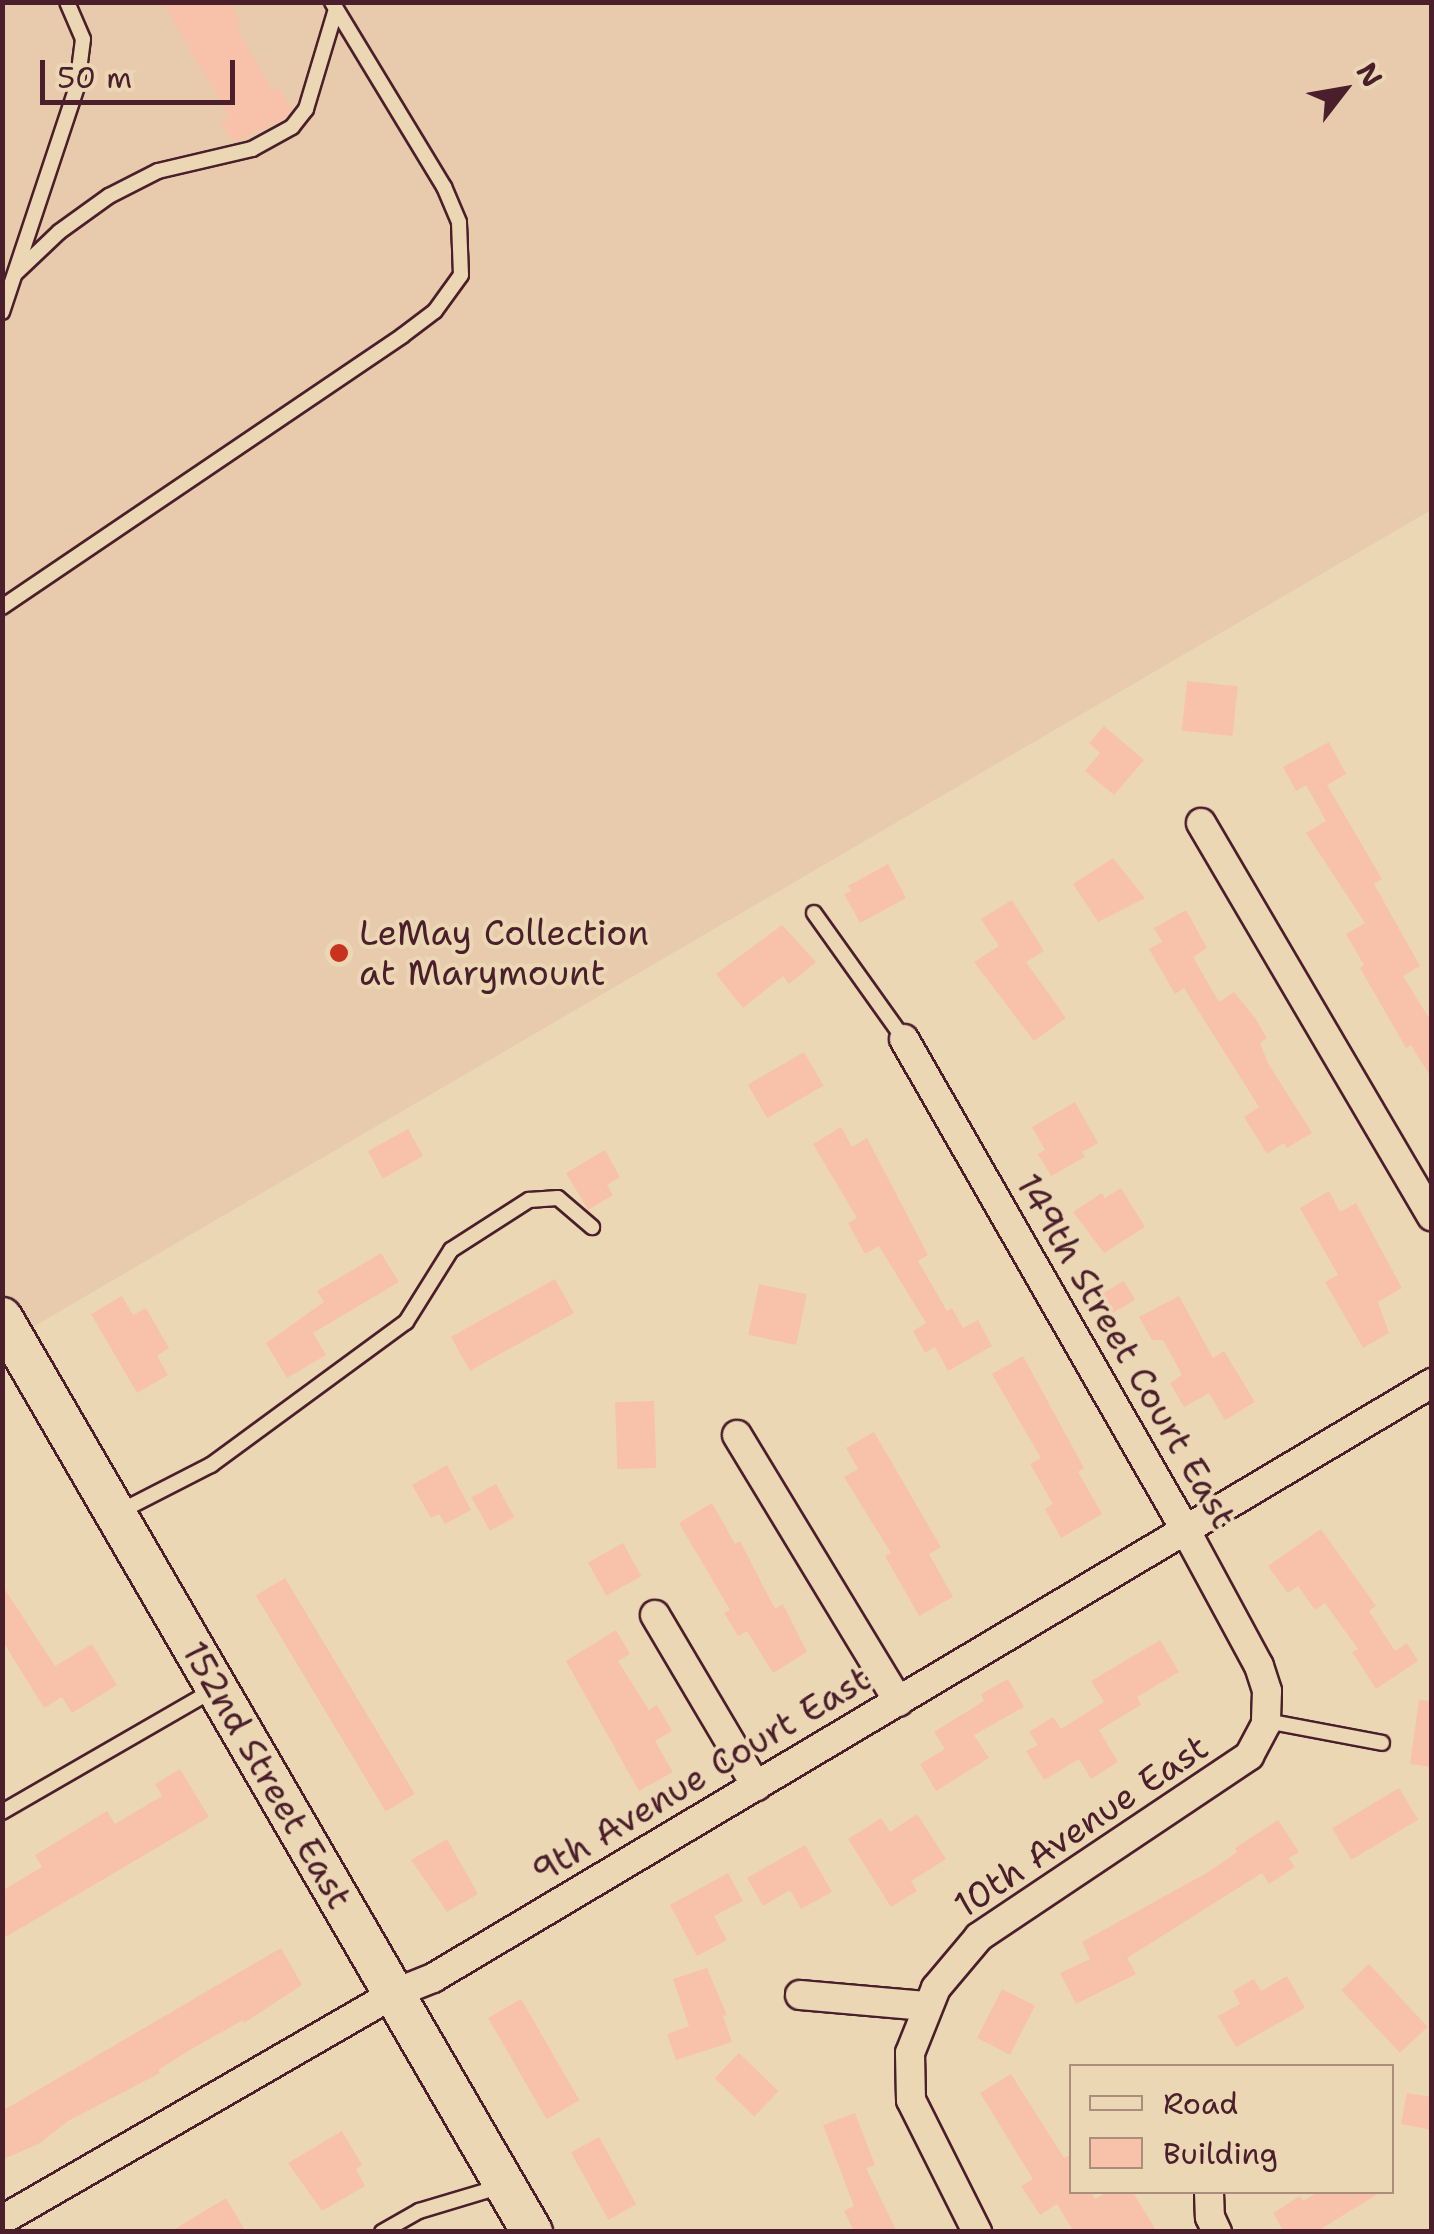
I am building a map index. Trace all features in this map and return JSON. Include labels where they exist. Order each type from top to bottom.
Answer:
[{"type":"main road","name":"152nd Street East","points":[[2,1318],[532,2232]]},
{"type":"street","points":[[1201,823],[1432,1216]]},
{"type":"street","name":"149th Street Court East","points":[[904,1039],[1260,1666],[1267,1713]]},
{"type":"street","name":"9th Avenue Court East","points":[[2,2220],[393,1994],[433,1978],[1432,1383]]},
{"type":"street","points":[[736,1435],[900,1702]]},
{"type":"street","points":[[656,1615],[756,1786]]},
{"type":"street","name":"10th Avenue East","points":[[977,2232],[911,2100],[910,2054],[926,2006],[964,1950],[979,1937],[1233,1770],[1249,1756],[1267,1713]]},
{"type":"street","points":[[800,1995],[926,2006]]},
{"type":"street","points":[[1209,2194],[1210,2217],[1217,2232]]},
{"type":"lane","points":[[2,312],[82,59],[83,39],[67,2]]},
{"type":"lane","points":[[16,273],[59,232],[109,196],[158,171],[252,149],[292,127],[306,110],[334,6]]},
{"type":"lane","points":[[2,607],[402,336],[435,311],[456,285],[463,253],[452,204],[334,6]]},
{"type":"lane","points":[[814,913],[904,1039]]},
{"type":"lane","points":[[116,1514],[211,1465],[406,1322],[451,1250],[529,1200],[558,1198],[592,1227]]},
{"type":"lane","points":[[2,1812],[217,1688]]},
{"type":"lane","points":[[1267,1713],[1382,1743]]},
{"type":"lane","points":[[382,2232],[419,2211],[505,2185]]},
{"type":"shaded area","name":"LeMay Collection at Marymount","points":[[2,3],[1431,3],[1431,510],[14,1338],[2,1318]]},
{"type":"building","points":[[162,2],[229,2],[242,24],[236,27],[273,91],[279,87],[292,109],[285,119],[233,142],[220,121],[229,116]]},
{"type":"building","points":[[1187,681],[1238,686],[1232,736],[1182,731]]},
{"type":"building","points":[[1104,726],[1144,760],[1114,795],[1085,771],[1100,753],[1089,743]]},
{"type":"building","points":[[1329,742],[1346,774],[1327,785],[1382,879],[1374,884],[1420,966],[1403,976],[1432,1023],[1432,1079],[1411,1045],[1406,1048],[1360,968],[1364,965],[1346,934],[1365,923],[1306,833],[1326,821],[1306,785],[1296,791],[1283,767]]},
{"type":"building","points":[[1113,858],[1145,898],[1098,922],[1073,884]]},
{"type":"building","points":[[888,864],[906,898],[860,923],[844,894],[851,891],[848,886]]},
{"type":"building","points":[[1012,900],[1044,951],[1026,962],[1066,1018],[1034,1041],[974,962],[999,946],[981,919]]},
{"type":"building","points":[[1186,910],[1207,948],[1193,957],[1219,1002],[1234,992],[1255,1018],[1267,1038],[1260,1043],[1268,1063],[1312,1133],[1287,1148],[1284,1143],[1267,1154],[1244,1117],[1259,1107],[1184,988],[1175,994],[1149,949],[1162,942],[1154,928]]},
{"type":"building","points":[[782,925],[816,962],[789,984],[783,976],[743,1008],[716,974]]},
{"type":"building","points":[[804,1052],[824,1086],[767,1118],[748,1084]]},
{"type":"building","points":[[1075,1102],[1098,1143],[1082,1152],[1085,1157],[1051,1176],[1038,1154],[1045,1150],[1032,1127]]},
{"type":"building","points":[[841,1127],[852,1147],[867,1138],[928,1255],[918,1261],[947,1311],[952,1308],[963,1328],[978,1320],[992,1346],[948,1371],[935,1347],[925,1353],[913,1331],[926,1323],[879,1246],[865,1254],[848,1223],[857,1218],[813,1144]]},
{"type":"building","points":[[408,1129],[423,1156],[383,1178],[368,1151]]},
{"type":"building","points":[[605,1150],[620,1177],[607,1185],[613,1195],[588,1210],[566,1173]]},
{"type":"building","points":[[1121,1188],[1145,1227],[1104,1253],[1073,1212],[1102,1193],[1105,1198]]},
{"type":"building","points":[[1329,1191],[1340,1212],[1356,1203],[1402,1288],[1378,1302],[1389,1333],[1363,1348],[1325,1282],[1338,1275],[1300,1208]]},
{"type":"building","points":[[381,1253],[399,1282],[313,1333],[326,1355],[287,1378],[266,1343],[324,1302],[317,1291]]},
{"type":"building","points":[[555,1279],[574,1313],[470,1371],[451,1337]]},
{"type":"building","points":[[1124,1281],[1135,1300],[1108,1316],[1097,1296]]},
{"type":"building","points":[[759,1284],[807,1294],[796,1345],[748,1335]]},
{"type":"building","points":[[122,1296],[133,1315],[146,1308],[169,1348],[157,1356],[168,1375],[137,1393],[91,1314]]},
{"type":"building","points":[[1179,1296],[1213,1358],[1224,1351],[1255,1402],[1225,1420],[1209,1393],[1184,1407],[1170,1383],[1182,1375],[1163,1340],[1152,1340],[1139,1317]]},
{"type":"building","points":[[1023,1356],[1084,1468],[1078,1472],[1102,1514],[1061,1538],[1045,1509],[1053,1504],[1030,1464],[1041,1458],[992,1374]]},
{"type":"building","points":[[654,1401],[656,1468],[617,1469],[615,1402]]},
{"type":"building","points":[[874,1432],[941,1547],[929,1554],[953,1597],[919,1616],[885,1556],[891,1553],[844,1477],[858,1469],[846,1448]]},
{"type":"building","points":[[447,1465],[471,1510],[445,1524],[439,1514],[431,1518],[412,1485]]},
{"type":"building","points":[[496,1484],[514,1517],[490,1531],[472,1498]]},
{"type":"building","points":[[712,1503],[735,1544],[740,1541],[775,1609],[783,1604],[807,1652],[773,1673],[747,1631],[738,1636],[724,1613],[730,1610],[679,1523]]},
{"type":"building","points":[[1321,1529],[1376,1606],[1369,1611],[1395,1651],[1407,1643],[1418,1661],[1376,1689],[1352,1652],[1358,1649],[1325,1603],[1315,1610],[1298,1586],[1288,1593],[1268,1566]]},
{"type":"building","points":[[623,1543],[641,1576],[606,1596],[588,1562]]},
{"type":"building","points":[[285,1578],[415,1794],[386,1812],[256,1596]]},
{"type":"building","points":[[2,1585],[55,1666],[92,1644],[117,1685],[72,1713],[62,1697],[44,1708],[2,1640]]},
{"type":"building","points":[[616,1630],[630,1654],[618,1661],[649,1710],[657,1705],[672,1731],[655,1741],[673,1772],[639,1791],[566,1661]]},
{"type":"building","points":[[1160,1640],[1179,1672],[1137,1697],[1141,1705],[1099,1730],[1118,1762],[1091,1779],[1079,1759],[1044,1780],[1026,1751],[1038,1745],[1029,1732],[1053,1717],[1061,1729],[1104,1702],[1091,1681]]},
{"type":"building","points":[[1008,1679],[1024,1707],[974,1735],[989,1758],[936,1791],[920,1764],[945,1749],[934,1732],[984,1701],[981,1694]]},
{"type":"building","points":[[1419,1700],[1432,1701],[1432,1767],[1410,1764]]},
{"type":"building","points":[[180,1769],[209,1817],[2,1939],[2,1891],[42,1867],[35,1855],[107,1811],[115,1824],[162,1796],[155,1784]]},
{"type":"building","points":[[1399,1788],[1418,1820],[1351,1860],[1332,1828]]},
{"type":"building","points":[[917,1814],[946,1859],[911,1881],[917,1891],[891,1907],[848,1839],[881,1818],[890,1832]]},
{"type":"building","points":[[1278,1820],[1299,1852],[1289,1858],[1295,1867],[1269,1884],[1262,1873],[1127,1958],[1136,1974],[1076,2004],[1060,1973],[1090,1959],[1082,1942],[1210,1871],[1237,1852],[1235,1848]]},
{"type":"building","points":[[447,1839],[478,1894],[447,1912],[411,1860]]},
{"type":"building","points":[[805,1845],[832,1892],[801,1909],[790,1890],[763,1906],[747,1878]]},
{"type":"building","points":[[728,1873],[743,1901],[714,1916],[727,1940],[697,1956],[670,1905]]},
{"type":"building","points":[[281,1948],[302,1985],[244,2023],[243,2020],[188,2051],[158,2070],[160,2073],[68,2121],[40,2143],[2,2160],[2,2111]]},
{"type":"building","points":[[1369,1964],[1428,2027],[1400,2053],[1341,1990]]},
{"type":"building","points":[[707,1968],[727,2015],[723,2016],[732,2042],[676,2060],[667,2034],[689,2026],[673,1979]]},
{"type":"building","points":[[1287,1976],[1305,2008],[1236,2047],[1218,2016],[1240,2004],[1233,1991],[1254,1979],[1261,1991]]},
{"type":"building","points":[[1002,1989],[1035,2006],[1010,2055],[977,2038]]},
{"type":"building","points":[[521,1999],[580,2100],[547,2119],[488,2018]]},
{"type":"building","points":[[739,2053],[779,2091],[754,2116],[715,2078]]},
{"type":"building","points":[[1011,2074],[1064,2158],[1069,2156],[1069,2194],[1092,2194],[1095,2199],[1104,2194],[1134,2194],[1157,2232],[1074,2232],[1057,2204],[1040,2215],[1021,2186],[1033,2179],[980,2093]]},
{"type":"building","points":[[1407,2093],[1432,2097],[1432,2130],[1401,2124]]},
{"type":"building","points":[[855,2113],[875,2165],[866,2168],[897,2232],[854,2232],[844,2211],[854,2206],[823,2125]]},
{"type":"building","points":[[342,2131],[362,2165],[356,2169],[365,2186],[322,2211],[288,2163]]},
{"type":"building","points":[[599,2137],[636,2204],[608,2220],[571,2153]]},
{"type":"building","points":[[1315,2194],[1378,2194],[1316,2232],[1284,2232],[1273,2213],[1300,2196],[1303,2201]]},
{"type":"building","points":[[226,2198],[246,2232],[170,2232]]},
{"type":"place","name":"LeMay Collection at Marymount","points":[[339,953]]}]
